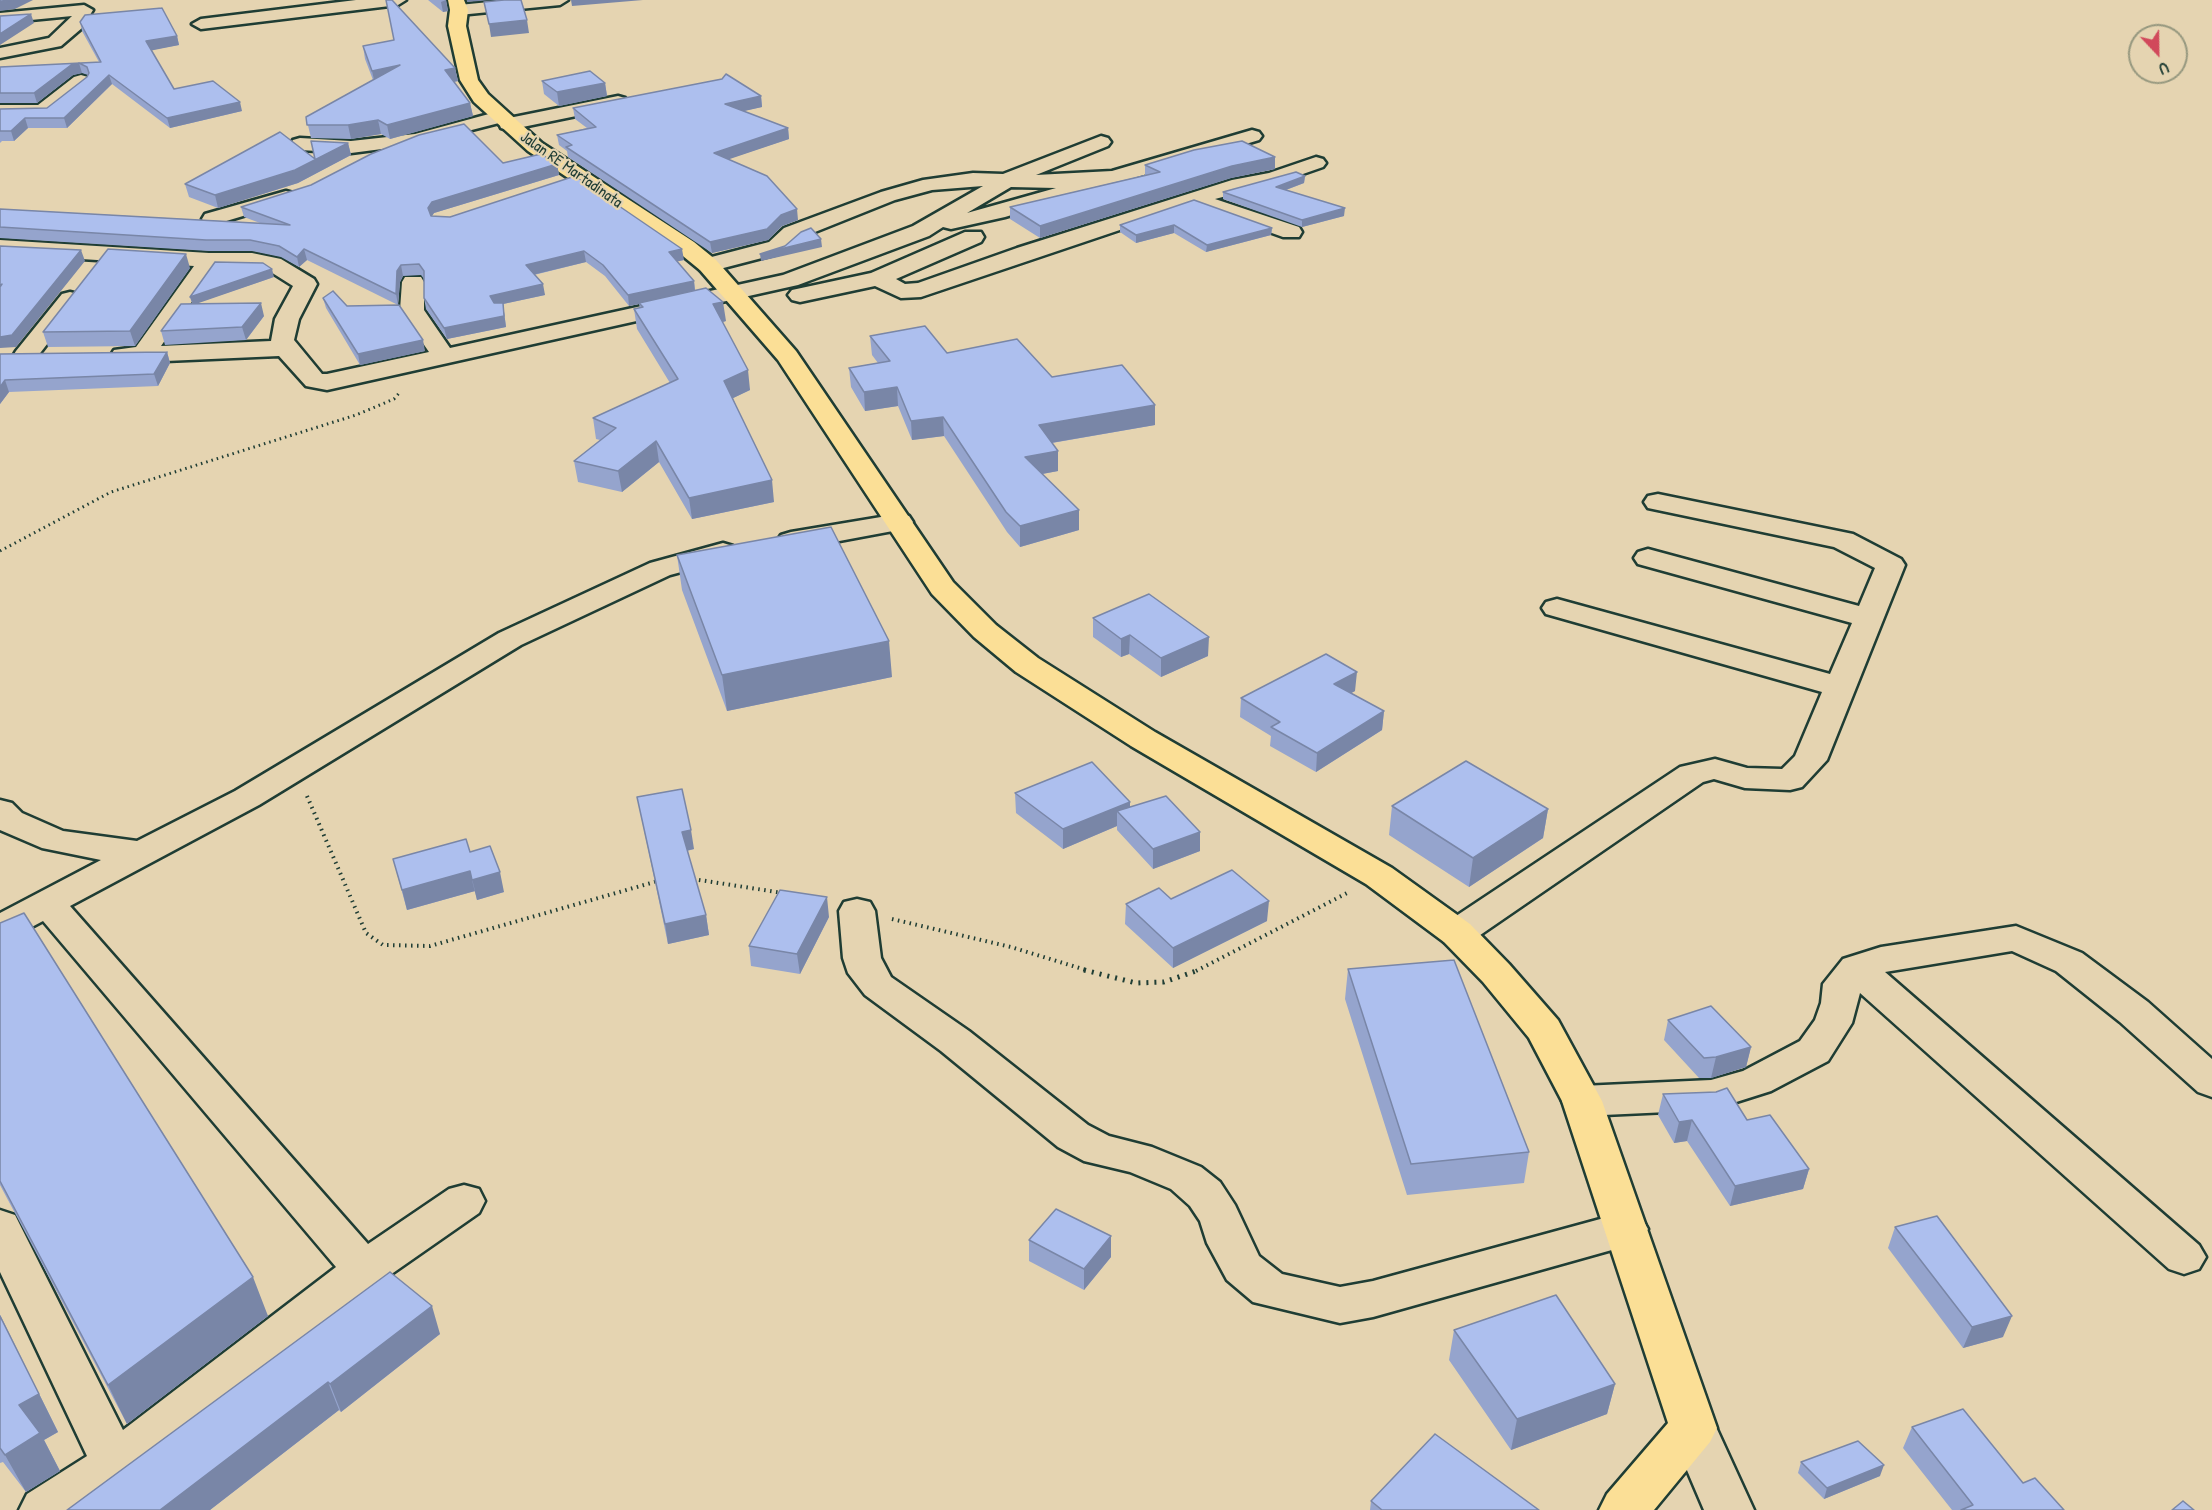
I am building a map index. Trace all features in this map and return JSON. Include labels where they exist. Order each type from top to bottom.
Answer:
[{"type":"highway","name":"Jalan RE Martadinata","points":[[458,5],[457,26],[470,80],[481,98],[535,147],[686,247],[708,265],[787,356],[942,588],[985,631],[1027,665],[1143,739],[1379,876],[1457,933],[1496,973],[1544,1030],[1582,1101],[1694,1428]]},
{"type":"highway","points":[[1624,1510],[1694,1428]]},
{"type":"street","points":[[201,24],[398,0]]},
{"type":"street","points":[[458,5],[560,0]]},
{"type":"street","points":[[0,18],[84,10],[76,24],[55,42],[0,53]]},
{"type":"street","points":[[22,128],[81,81]]},
{"type":"street","points":[[300,144],[351,147],[413,139],[635,99]]},
{"type":"street","points":[[0,111],[43,111]]},
{"type":"street","points":[[931,225],[970,220],[1252,136]]},
{"type":"street","points":[[350,166],[413,139]]},
{"type":"street","points":[[740,300],[848,260],[931,225],[1009,179],[1101,141]]},
{"type":"street","points":[[1167,160],[1231,187]]},
{"type":"street","points":[[878,279],[901,291],[921,290],[1024,253],[1231,187],[1273,178],[1316,163]]},
{"type":"street","points":[[556,184],[578,177]]},
{"type":"street","points":[[708,265],[777,248],[792,233],[909,190],[973,179],[1049,182],[1117,177]]},
{"type":"street","points":[[213,219],[306,189]]},
{"type":"street","points":[[1196,199],[1291,232]]},
{"type":"street","points":[[2,250],[264,261],[306,284],[283,331],[282,340],[286,348],[315,381],[341,380],[740,300],[878,279],[973,237]]},
{"type":"street","points":[[25,356],[105,254]]},
{"type":"street","points":[[143,355],[209,260]]},
{"type":"street","points":[[413,282],[412,309],[445,358]]},
{"type":"street","points":[[96,356],[286,348]]},
{"type":"street","points":[[0,357],[60,356]]},
{"type":"street","points":[[1457,933],[1692,774],[1715,769],[1745,778],[1790,780],[1810,760],[1891,565],[1878,556],[1843,540],[1658,502]]},
{"type":"street","points":[[0,928],[218,815],[510,639],[660,569],[701,556],[899,522]]},
{"type":"street","points":[[1648,558],[1869,618]]},
{"type":"street","points":[[1557,608],[1840,687]]},
{"type":"street","points":[[0,811],[10,821],[54,840],[98,849],[142,853]]},
{"type":"street","points":[[48,904],[155,1025],[364,1270]]},
{"type":"street","points":[[857,911],[862,958],[878,986],[955,1041],[1073,1136],[1099,1150],[1137,1158],[1186,1178],[1205,1194],[1215,1209],[1229,1243],[1243,1268],[1269,1289],[1340,1305],[1373,1299],[1626,1229]]},
{"type":"street","points":[[1582,1101],[1711,1095],[1757,1081],[1814,1051],[1833,1023],[1840,1003],[1842,984],[1857,968],[1881,960],[2016,938],[2069,962],[2134,1012],[2212,1082]]},
{"type":"street","points":[[1857,968],[2184,1257]]},
{"type":"street","points":[[44,1510],[115,1464],[364,1270],[464,1201]]},
{"type":"street","points":[[0,1227],[115,1464]]},
{"type":"street","points":[[1694,1428],[1729,1510]]},
{"type":"path","points":[[0,551],[41,527],[111,492],[356,415],[394,399],[400,391],[391,369]]},
{"type":"path","points":[[296,770],[366,933],[383,945],[430,946],[668,879]]},
{"type":"path","points":[[857,911],[1011,947],[1113,979],[1136,983],[1164,982],[1189,975],[1379,876]]},
{"type":"path","points":[[685,879],[790,895]]},
{"type":"building","points":[[386,0],[392,0],[455,68],[445,70],[470,103],[387,125],[378,120],[348,125],[307,125],[306,117],[400,65],[372,71],[363,46],[394,40]]},
{"type":"building","points":[[521,0],[527,20],[489,24],[484,2]]},
{"type":"building","points":[[162,8],[177,36],[146,41],[174,89],[213,81],[240,102],[167,118],[109,75],[64,118],[25,118],[11,131],[0,131],[0,109],[47,108],[87,77],[89,73],[87,67],[79,63],[101,62],[80,22],[85,15]]},
{"type":"building","points":[[31,14],[0,34],[0,16]]},
{"type":"building","points":[[79,63],[71,65],[34,93],[0,93],[0,67]]},
{"type":"building","points":[[590,71],[605,83],[557,92],[542,81]]},
{"type":"building","points":[[726,74],[761,96],[725,104],[788,128],[714,153],[767,176],[797,209],[781,215],[767,229],[710,242],[566,147],[572,145],[557,135],[596,127],[573,108],[722,79]]},
{"type":"building","points":[[464,124],[503,163],[541,154],[557,164],[432,202],[428,208],[431,216],[450,217],[575,176],[682,249],[669,252],[694,281],[628,295],[603,265],[584,251],[526,265],[543,284],[490,296],[494,303],[503,303],[504,316],[444,328],[424,298],[424,271],[419,264],[401,265],[397,271],[396,294],[304,249],[297,257],[279,246],[250,240],[206,240],[0,227],[0,209],[290,225],[241,207],[311,185],[371,154],[419,135]]},
{"type":"building","points":[[280,132],[315,159],[311,141],[348,143],[295,170],[215,195],[185,184]]},
{"type":"building","points":[[1242,141],[1275,157],[1232,166],[1040,226],[1010,207],[1160,172],[1145,165],[1194,150]]},
{"type":"building","points":[[1296,172],[1305,176],[1276,187],[1345,208],[1302,220],[1223,192]]},
{"type":"building","points":[[1194,200],[1272,228],[1207,245],[1174,225],[1136,235],[1120,225]]},
{"type":"building","points":[[811,228],[821,239],[760,254],[785,246],[801,232]]},
{"type":"building","points":[[0,246],[81,250],[12,335],[0,337],[0,287],[2,284],[0,286]]},
{"type":"building","points":[[108,249],[186,254],[130,331],[43,332]]},
{"type":"building","points":[[215,262],[263,263],[272,269],[190,297]]},
{"type":"building","points":[[706,288],[723,302],[713,304],[748,370],[724,381],[772,480],[689,498],[656,441],[618,471],[574,461],[616,428],[593,418],[678,379],[634,309],[643,307],[639,303]]},
{"type":"building","points":[[333,291],[347,306],[399,305],[423,340],[358,354],[323,298]]},
{"type":"building","points":[[261,303],[242,327],[161,331],[181,304]]},
{"type":"building","points":[[925,326],[947,353],[1017,339],[1052,377],[1122,365],[1155,405],[1039,425],[1058,451],[1025,457],[1079,510],[1020,526],[1006,512],[943,417],[911,421],[897,387],[864,392],[849,368],[890,361],[870,336]]},
{"type":"building","points":[[167,352],[154,374],[5,380],[0,387],[0,354]]},
{"type":"building","points":[[831,527],[889,641],[722,675],[677,555]]},
{"type":"building","points":[[1149,594],[1209,637],[1161,658],[1130,635],[1121,639],[1093,618]]},
{"type":"building","points":[[1326,654],[1357,672],[1334,684],[1384,711],[1317,753],[1271,727],[1280,722],[1241,698]]},
{"type":"building","points":[[1466,761],[1548,809],[1473,858],[1392,806]]},
{"type":"building","points":[[1092,762],[1130,802],[1063,829],[1015,793]]},
{"type":"building","points":[[682,789],[691,830],[682,832],[706,915],[665,924],[637,797]]},
{"type":"building","points":[[1166,796],[1200,832],[1153,849],[1117,811]]},
{"type":"building","points":[[466,839],[470,852],[490,846],[500,872],[472,880],[470,871],[402,890],[393,859]]},
{"type":"building","points":[[1232,870],[1269,901],[1173,948],[1126,904],[1159,888],[1171,899]]},
{"type":"building","points":[[780,890],[827,897],[797,954],[749,946]]},
{"type":"building","points":[[24,913],[253,1277],[108,1385],[0,1181],[0,923]]},
{"type":"building","points":[[1454,960],[1529,1152],[1411,1164],[1348,969]]},
{"type":"building","points":[[1711,1006],[1751,1047],[1704,1058],[1668,1020]]},
{"type":"building","points":[[1727,1088],[1747,1120],[1770,1115],[1809,1169],[1735,1186],[1692,1120],[1679,1122],[1663,1094],[1716,1092]]},
{"type":"building","points":[[1056,1209],[1111,1236],[1084,1269],[1029,1240]]},
{"type":"building","points":[[1937,1216],[2012,1316],[1972,1327],[1895,1227]]},
{"type":"building","points":[[390,1272],[432,1306],[160,1510],[67,1510]]},
{"type":"building","points":[[1556,1295],[1615,1384],[1517,1419],[1454,1330]]},
{"type":"building","points":[[0,1316],[39,1394],[19,1405],[40,1433],[5,1455],[0,1448]]},
{"type":"building","points":[[1963,1409],[2023,1483],[2035,1478],[2064,1510],[1961,1510],[1973,1505],[1912,1427]]},
{"type":"building","points":[[1435,1434],[1539,1510],[1382,1510],[1371,1501]]},
{"type":"building","points":[[1858,1441],[1884,1465],[1827,1488],[1801,1462]]},
{"type":"building","points":[[2183,1501],[2194,1510],[2172,1510]]}]
